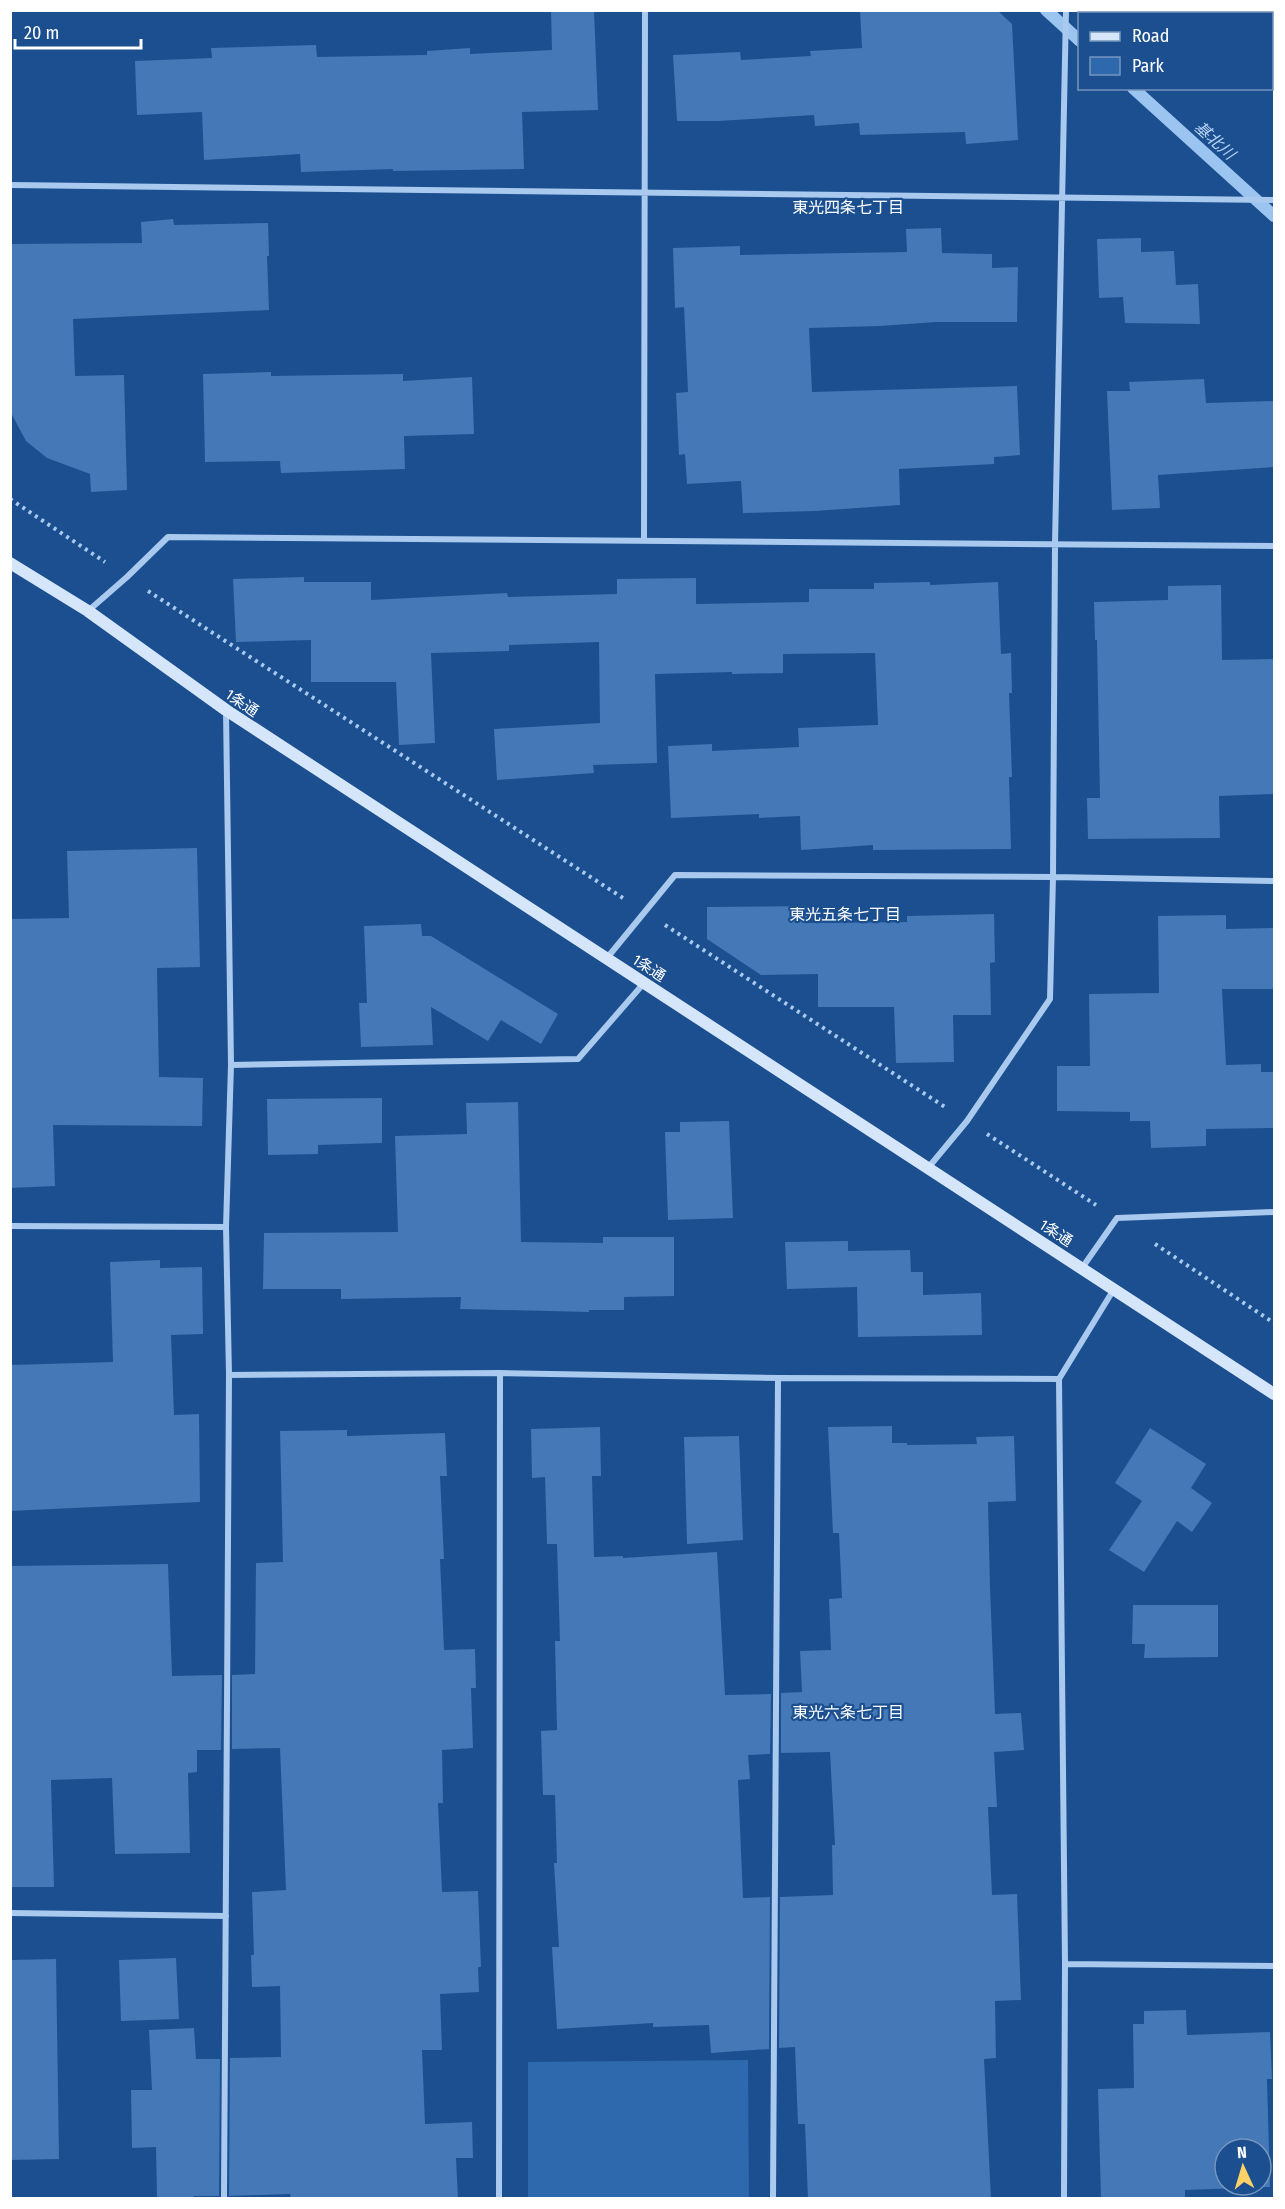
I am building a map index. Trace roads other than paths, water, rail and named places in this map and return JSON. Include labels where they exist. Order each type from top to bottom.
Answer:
[{"type":"main road","name":"1条通","points":[[10,563],[88,612],[226,710],[1275,1394]]},
{"type":"street","points":[[644,541],[645,10]]},
{"type":"street","points":[[928,1168],[967,1121],[1050,999],[1055,544],[1066,10]]},
{"type":"street","points":[[10,185],[1275,200]]},
{"type":"street","points":[[88,612],[168,537],[1275,546]]},
{"type":"street","points":[[224,2199],[229,1375],[226,1227],[231,1065],[226,710]]},
{"type":"street","points":[[607,959],[675,875],[1275,881]]},
{"type":"street","points":[[231,1065],[578,1059],[644,983]]},
{"type":"street","points":[[1082,1268],[1117,1218],[1275,1212]]},
{"type":"street","points":[[10,1226],[226,1227]]},
{"type":"street","points":[[1064,2199],[1065,1964],[1059,1380],[1114,1289]]},
{"type":"street","points":[[229,1375],[500,1373],[1059,1380]]},
{"type":"street","points":[[499,2199],[500,1373]]},
{"type":"street","points":[[773,2199],[778,1378]]},
{"type":"street","points":[[10,1913],[226,1916]]},
{"type":"street","points":[[1065,1964],[1275,1966]]},
{"type":"waterway","name":"基北川","points":[[1046,10],[1078,39]]},
{"type":"waterway","name":"基北川","points":[[1135,90],[1274,216]]},
{"type":"district","name":"東光四条七丁目","points":[[848,207]]},
{"type":"district","name":"東光五条七丁目","points":[[845,914]]},
{"type":"district","name":"東光六条七丁目","points":[[848,1712]]}]
